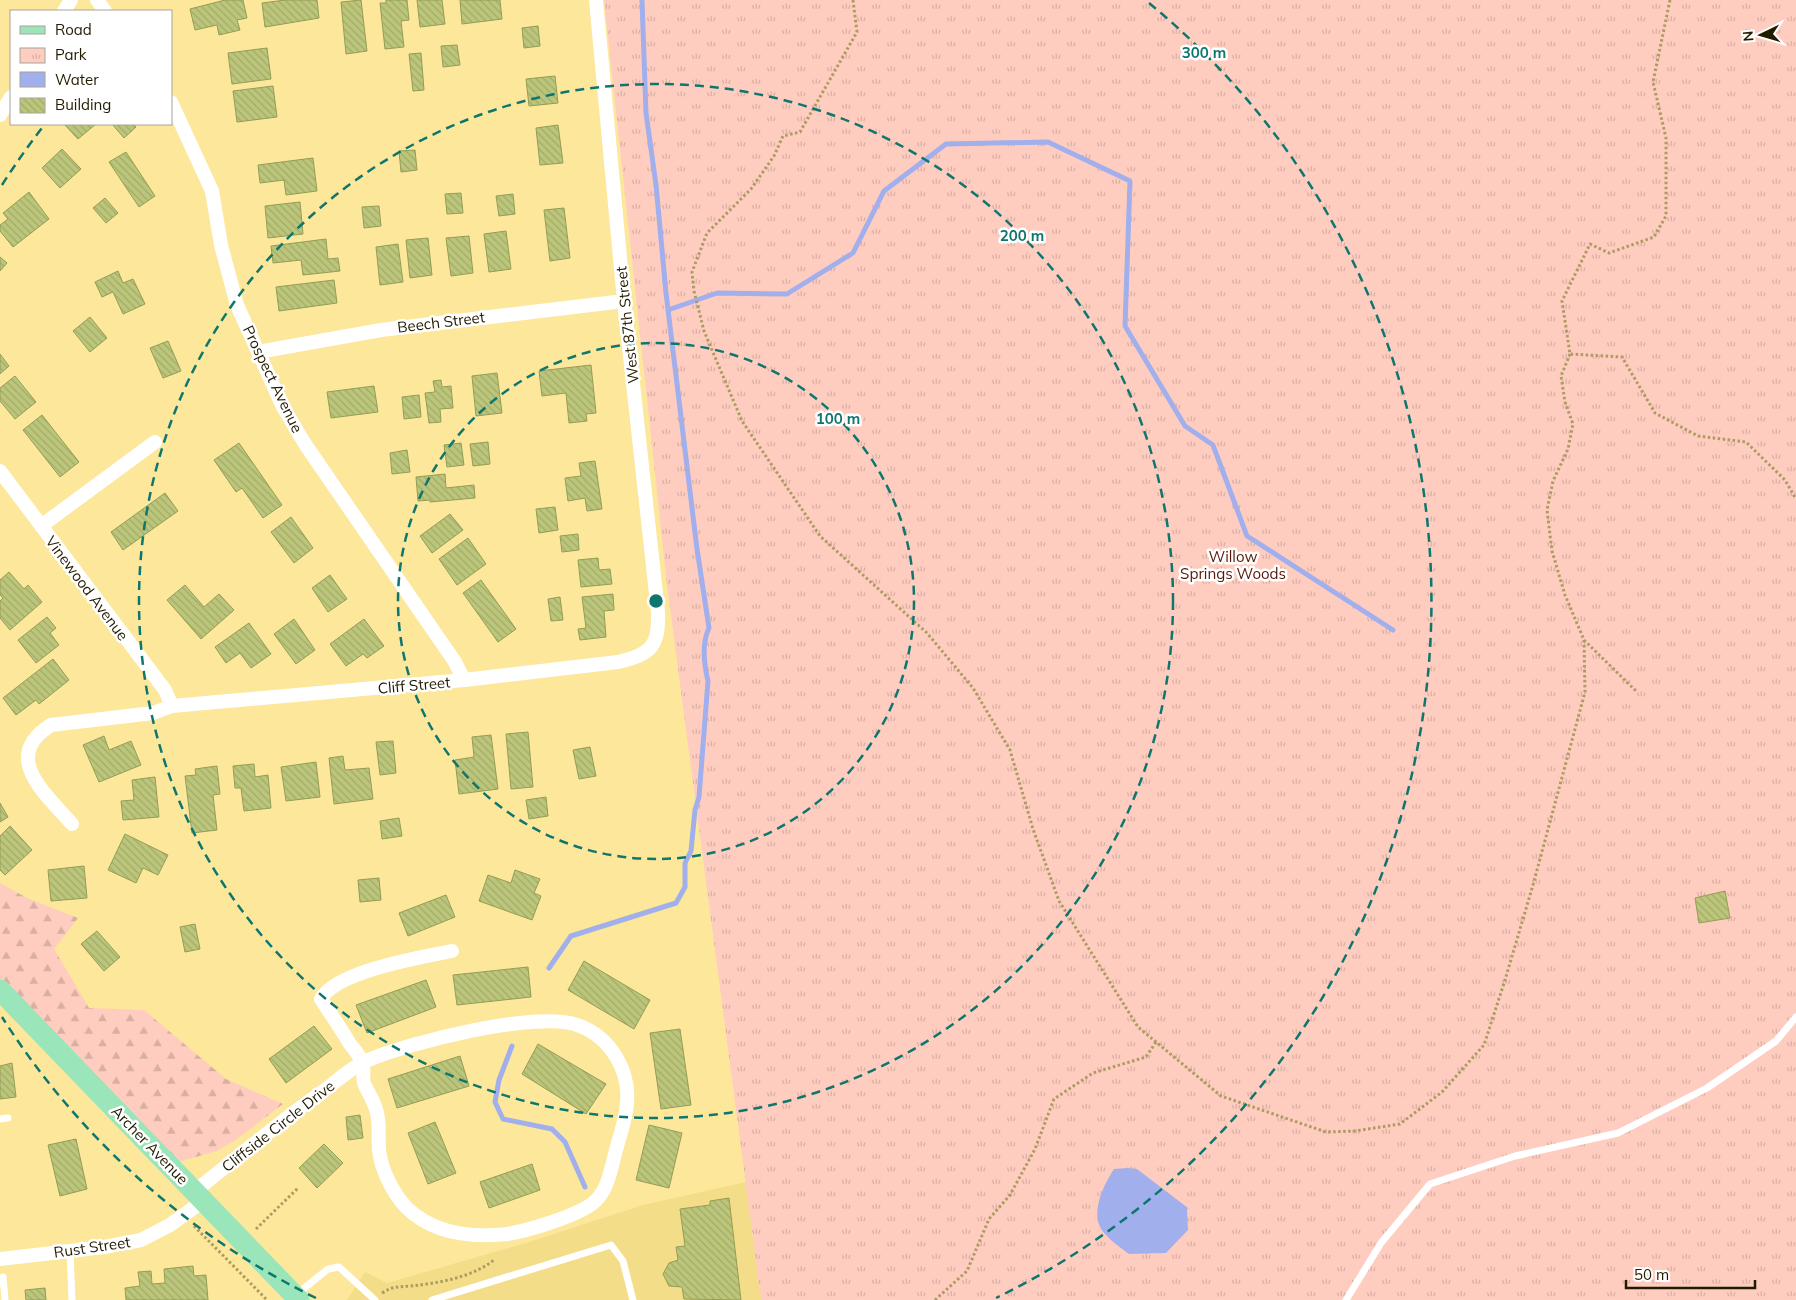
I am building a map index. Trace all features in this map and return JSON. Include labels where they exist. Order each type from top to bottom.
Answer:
[{"type":"main road","name":"Archer Avenue","points":[[1,992],[297,1298]]},
{"type":"street","name":"West 87th Street","points":[[596,0],[624,301],[658,612],[657,640],[652,648]]},
{"type":"street","points":[[0,115],[10,99]]},
{"type":"street","name":"Prospect Avenue","points":[[172,104],[212,191],[221,245],[237,305],[283,407],[305,444],[455,662],[464,680]]},
{"type":"street","name":"Beech Street","points":[[258,352],[380,330],[624,301]]},
{"type":"street","points":[[41,526],[155,442]]},
{"type":"street","name":"Vinewood Avenue","points":[[0,471],[165,690],[172,706]]},
{"type":"street","name":"Cliff Street","points":[[72,824],[32,777],[27,761],[29,746],[37,734],[51,725],[153,713],[172,706],[464,680],[618,662],[635,658],[652,648]]},
{"type":"street","points":[[362,1062],[321,999],[325,992],[367,971],[405,960],[452,951]]},
{"type":"street","name":"Cliffside Circle Drive","points":[[198,1196],[310,1100],[362,1062],[406,1046],[469,1031],[561,1021],[580,1026],[604,1041],[615,1054],[623,1069],[627,1087],[624,1119],[609,1179],[603,1192],[594,1203],[578,1212],[515,1233],[480,1237],[452,1233],[432,1225],[407,1208],[385,1172],[379,1152],[378,1114],[364,1082],[362,1062]]},
{"type":"street","name":"Rust Street","points":[[0,1259],[125,1244],[141,1240],[170,1224],[198,1196]]},
{"type":"lane","points":[[1346,1300],[1381,1242],[1430,1184],[1516,1156],[1618,1133],[1707,1088],[1776,1041],[1796,1017]]},
{"type":"lane","points":[[432,1300],[611,1245],[623,1261],[633,1300]]},
{"type":"lane","points":[[70,1250],[72,1300]]},
{"type":"lane","points":[[297,1298],[328,1269],[339,1267],[374,1299]]},
{"type":"lane","points":[[3,1277],[5,1300]]},
{"type":"path","points":[[853,0],[857,32],[800,132],[782,136],[774,156],[752,189],[707,234],[692,272],[694,291],[704,331],[742,421],[820,536],[927,633],[973,688],[1010,750],[1032,830],[1059,901],[1138,1026],[1221,1096],[1326,1132],[1355,1131],[1400,1124],[1442,1092],[1484,1045],[1505,980],[1533,885],[1585,692],[1584,640],[1565,595],[1552,551],[1547,510],[1553,482],[1568,449],[1572,424],[1565,402],[1561,376],[1570,354],[1562,301],[1590,244],[1609,253],[1654,237],[1666,216],[1666,138],[1653,82],[1670,0]]},
{"type":"path","points":[[1570,354],[1622,357],[1655,413],[1698,436],[1746,442],[1785,480],[1796,499]]},
{"type":"path","points":[[1584,640],[1636,691]]},
{"type":"path","points":[[935,1300],[967,1270],[988,1219],[1010,1195],[1034,1149],[1054,1099],[1093,1073],[1146,1057],[1156,1042]]},
{"type":"path","points":[[252,1233],[298,1188]]},
{"type":"path","points":[[194,1226],[267,1300]]},
{"type":"path","points":[[374,1299],[393,1286],[412,1286],[458,1278],[484,1268],[496,1259]]},
{"type":"shaded area","points":[[746,1182],[761,1300],[347,1300],[365,1272],[387,1283],[526,1243],[643,1205]]},
{"type":"green space","name":"Willow Springs Woods","points":[[604,0],[1796,0],[1796,1300],[761,1300],[667,585]]},
{"type":"green space","points":[[0,883],[27,898],[78,918],[54,949],[89,1008],[144,1010],[226,1079],[283,1104],[237,1139],[217,1151],[178,1162],[0,979]]},
{"type":"water","points":[[1114,1169],[1137,1169],[1188,1208],[1188,1230],[1166,1253],[1129,1254],[1111,1240],[1100,1227],[1097,1210],[1102,1192]]},
{"type":"building","points":[[225,0],[243,0],[247,18],[237,20],[240,30],[219,35],[217,25],[195,30],[190,9]]},
{"type":"building","points":[[285,0],[317,0],[319,18],[265,27],[262,3]]},
{"type":"building","points":[[361,0],[367,51],[346,54],[341,2]]},
{"type":"building","points":[[386,0],[407,0],[409,20],[401,21],[404,47],[385,49],[380,3],[386,3]]},
{"type":"building","points":[[417,0],[442,0],[445,24],[420,27]]},
{"type":"building","points":[[460,0],[500,0],[502,19],[462,24]]},
{"type":"building","points":[[538,26],[540,46],[524,48],[522,28]]},
{"type":"building","points":[[457,45],[460,65],[443,67],[441,46]]},
{"type":"building","points":[[267,48],[271,79],[232,84],[228,53]]},
{"type":"building","points":[[421,53],[424,90],[413,91],[409,54]]},
{"type":"building","points":[[555,76],[558,103],[529,106],[526,79]]},
{"type":"building","points":[[273,86],[277,117],[237,122],[233,91]]},
{"type":"building","points":[[65,125],[95,125],[78,139]]},
{"type":"building","points":[[113,125],[134,125],[136,127],[124,138]]},
{"type":"building","points":[[558,125],[563,163],[540,165],[536,128]]},
{"type":"building","points":[[62,149],[81,169],[60,188],[42,168]]},
{"type":"building","points":[[415,150],[417,170],[401,172],[399,151]]},
{"type":"building","points":[[126,152],[155,196],[139,207],[109,162]]},
{"type":"building","points":[[313,158],[317,191],[286,195],[284,180],[260,183],[258,165]]},
{"type":"building","points":[[29,192],[49,219],[13,247],[0,231],[0,225],[8,219],[3,213]]},
{"type":"building","points":[[461,193],[463,213],[447,214],[445,194]]},
{"type":"building","points":[[513,194],[515,214],[499,216],[496,196]]},
{"type":"building","points":[[105,198],[118,213],[106,223],[93,208]]},
{"type":"building","points":[[300,202],[303,234],[268,238],[265,206]]},
{"type":"building","points":[[379,206],[381,226],[364,228],[362,207]]},
{"type":"building","points":[[564,208],[570,258],[550,261],[544,210]]},
{"type":"building","points":[[506,231],[511,269],[489,272],[484,234]]},
{"type":"building","points":[[469,236],[473,273],[451,276],[446,238]]},
{"type":"building","points":[[428,238],[432,275],[410,278],[406,240]]},
{"type":"building","points":[[326,239],[328,259],[338,258],[340,271],[303,275],[301,260],[273,263],[271,246]]},
{"type":"building","points":[[398,244],[403,282],[380,285],[376,247]]},
{"type":"building","points":[[0,257],[7,263],[0,271]]},
{"type":"building","points":[[118,271],[123,283],[133,279],[145,304],[123,314],[113,292],[102,297],[95,282]]},
{"type":"building","points":[[334,280],[337,303],[279,311],[276,287]]},
{"type":"building","points":[[90,317],[107,338],[90,352],[73,331]]},
{"type":"building","points":[[168,341],[181,371],[163,378],[150,348]]},
{"type":"building","points":[[0,354],[9,366],[0,374]]},
{"type":"building","points":[[591,365],[596,413],[586,414],[587,421],[569,423],[566,393],[542,396],[539,371]]},
{"type":"building","points":[[497,373],[502,413],[476,416],[472,376]]},
{"type":"building","points":[[15,376],[36,402],[15,419],[0,401],[0,388]]},
{"type":"building","points":[[441,380],[442,387],[451,386],[453,408],[440,409],[441,422],[429,423],[425,393],[435,392],[433,381]]},
{"type":"building","points":[[374,386],[378,412],[331,418],[327,392]]},
{"type":"building","points":[[419,395],[421,417],[404,419],[402,397]]},
{"type":"building","points":[[42,415],[79,462],[60,477],[23,430]]},
{"type":"building","points":[[488,442],[490,464],[473,466],[470,444]]},
{"type":"building","points":[[239,443],[282,505],[263,518],[242,488],[236,492],[214,460]]},
{"type":"building","points":[[461,443],[464,465],[447,467],[444,445]]},
{"type":"building","points":[[407,450],[410,472],[392,474],[390,453]]},
{"type":"building","points":[[595,461],[602,509],[587,511],[585,498],[568,501],[565,478],[581,476],[579,463]]},
{"type":"building","points":[[445,474],[446,488],[474,485],[475,498],[430,502],[430,500],[418,501],[416,477]]},
{"type":"building","points":[[165,493],[178,511],[123,550],[111,532]]},
{"type":"building","points":[[555,507],[558,530],[539,533],[536,509]]},
{"type":"building","points":[[450,514],[463,530],[432,553],[420,536]]},
{"type":"building","points":[[291,517],[313,548],[294,563],[271,532]]},
{"type":"building","points":[[578,534],[579,550],[562,552],[560,536]]},
{"type":"building","points":[[468,538],[486,564],[457,585],[439,559]]},
{"type":"building","points":[[598,558],[599,570],[610,569],[612,584],[581,587],[578,560]]},
{"type":"building","points":[[9,572],[24,589],[28,585],[42,602],[10,630],[0,618],[0,601],[3,598],[0,595],[0,580]]},
{"type":"building","points":[[330,575],[347,599],[328,612],[312,588]]},
{"type":"building","points":[[481,580],[516,629],[498,642],[463,593]]},
{"type":"building","points":[[185,585],[204,607],[219,594],[234,610],[201,639],[167,600]]},
{"type":"building","points":[[613,594],[614,610],[604,611],[606,637],[580,640],[578,629],[586,628],[582,597]]},
{"type":"building","points":[[560,597],[563,620],[551,621],[548,599]]},
{"type":"building","points":[[47,617],[56,628],[50,633],[59,645],[36,663],[18,640]]},
{"type":"building","points":[[294,619],[315,650],[296,664],[274,634]]},
{"type":"building","points":[[364,619],[384,646],[367,658],[363,654],[346,666],[330,644]]},
{"type":"building","points":[[249,623],[271,654],[251,668],[240,653],[226,663],[215,647]]},
{"type":"building","points":[[53,659],[69,680],[39,704],[36,700],[16,715],[3,698]]},
{"type":"building","points":[[528,732],[533,787],[511,789],[506,734]]},
{"type":"building","points":[[491,735],[498,789],[459,794],[455,760],[474,757],[472,737]]},
{"type":"building","points":[[104,736],[109,750],[131,741],[141,765],[99,782],[83,745]]},
{"type":"building","points":[[393,741],[396,773],[380,775],[376,742]]},
{"type":"building","points":[[590,747],[596,776],[579,779],[573,750]]},
{"type":"building","points":[[343,756],[345,770],[369,768],[373,799],[334,804],[329,758]]},
{"type":"building","points":[[316,762],[320,797],[286,801],[281,767]]},
{"type":"building","points":[[254,764],[255,777],[268,775],[271,808],[244,811],[241,788],[235,788],[233,766]]},
{"type":"building","points":[[217,766],[220,794],[213,795],[217,830],[192,833],[185,776],[196,775],[195,769]]},
{"type":"building","points":[[155,777],[159,817],[123,820],[121,801],[134,800],[132,780]]},
{"type":"building","points":[[546,797],[548,816],[529,819],[526,800]]},
{"type":"building","points":[[0,803],[8,817],[0,822]]},
{"type":"building","points":[[399,818],[402,836],[382,839],[380,821]]},
{"type":"building","points":[[10,826],[32,850],[5,875],[0,870],[0,836]]},
{"type":"building","points":[[125,834],[168,855],[158,875],[143,868],[136,883],[108,870]]},
{"type":"building","points":[[84,866],[87,898],[51,901],[48,870]]},
{"type":"building","points":[[515,870],[540,879],[534,893],[541,896],[532,920],[479,901],[488,875],[511,883]]},
{"type":"building","points":[[379,878],[381,900],[360,902],[358,880]]},
{"type":"building","points":[[1725,891],[1730,918],[1699,923],[1695,898]]},
{"type":"building","points":[[446,895],[455,917],[408,936],[399,913]]},
{"type":"building","points":[[195,924],[200,949],[185,952],[180,927]]},
{"type":"building","points":[[97,931],[120,957],[104,971],[81,944]]},
{"type":"building","points":[[584,961],[650,1000],[634,1029],[568,990]]},
{"type":"building","points":[[528,967],[531,997],[457,1005],[453,975]]},
{"type":"building","points":[[426,980],[436,1007],[367,1033],[356,1005]]},
{"type":"building","points":[[314,1026],[332,1049],[286,1083],[269,1059]]},
{"type":"building","points":[[680,1029],[691,1105],[661,1109],[650,1033]]},
{"type":"building","points":[[538,1044],[606,1084],[586,1114],[522,1074]]},
{"type":"building","points":[[460,1056],[469,1086],[397,1108],[388,1079]]},
{"type":"building","points":[[12,1063],[16,1097],[0,1099],[0,1066]]},
{"type":"building","points":[[360,1115],[363,1138],[348,1140],[346,1117]]},
{"type":"building","points":[[435,1122],[456,1173],[428,1184],[408,1133]]},
{"type":"building","points":[[649,1125],[682,1133],[669,1188],[636,1180]]},
{"type":"building","points":[[76,1139],[87,1189],[60,1196],[48,1145]]},
{"type":"building","points":[[324,1144],[343,1163],[317,1188],[299,1168]]},
{"type":"building","points":[[532,1164],[540,1190],[489,1208],[480,1182]]},
{"type":"building","points":[[729,1198],[741,1300],[684,1299],[682,1287],[669,1286],[663,1274],[669,1263],[678,1260],[676,1247],[685,1246],[680,1209],[710,1205],[710,1201]]},
{"type":"building","points":[[193,1266],[194,1276],[206,1275],[208,1300],[126,1300],[125,1288],[140,1286],[138,1272],[151,1271],[152,1284],[165,1283],[164,1269]]},
{"type":"building","points":[[45,1288],[46,1300],[26,1300],[25,1290]]},
{"type":"waterway","points":[[549,968],[571,936],[676,903],[685,887],[685,863],[691,851],[695,810],[699,797],[708,681],[704,661],[704,647],[709,628],[697,549],[666,293],[656,185],[646,113],[642,0]]},
{"type":"waterway","points":[[668,310],[717,293],[787,294],[853,253],[884,191],[946,144],[1048,142],[1130,181],[1125,326],[1185,426],[1213,445],[1247,536],[1393,630]]},
{"type":"waterway","points":[[512,1046],[499,1080],[495,1102],[503,1119],[552,1129],[565,1142],[585,1187]]}]
